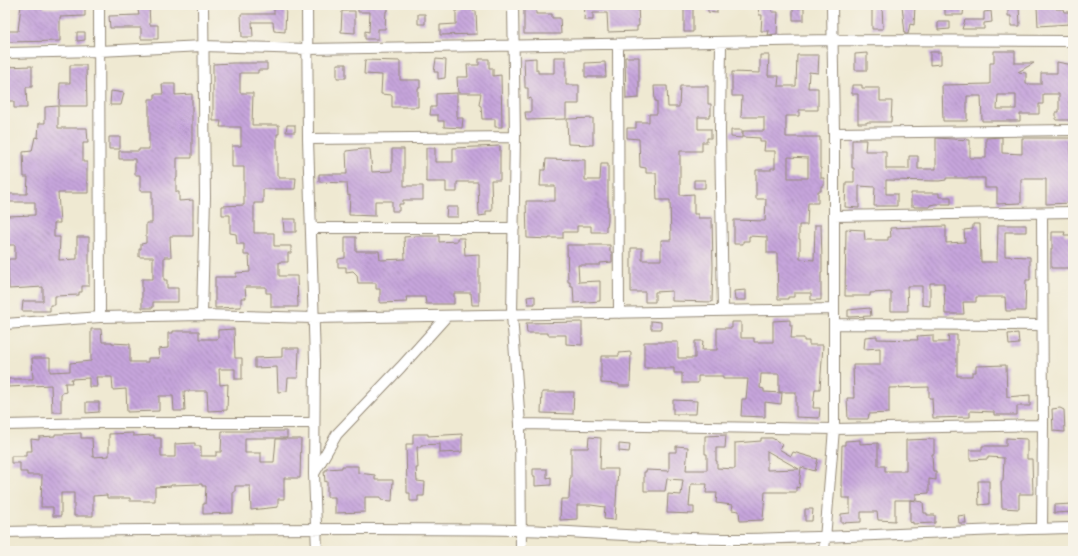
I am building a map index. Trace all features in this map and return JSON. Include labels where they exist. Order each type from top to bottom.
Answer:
[{"type":"street","points":[[99,5],[100,317]]},
{"type":"street","points":[[202,315],[205,197],[203,5]]},
{"type":"street","points":[[307,5],[308,139],[314,360],[314,474],[317,551]]},
{"type":"street","points":[[513,5],[515,137],[512,315],[520,424],[521,551]]},
{"type":"street","points":[[824,551],[834,429],[834,133],[832,5]]},
{"type":"street","points":[[5,53],[100,51],[203,46],[307,49],[618,45],[833,40],[1073,41]]},
{"type":"street","points":[[721,43],[720,132],[723,312]]},
{"type":"street","points":[[618,45],[619,313]]},
{"type":"street","points":[[834,133],[1073,130]]},
{"type":"street","points":[[308,139],[515,137]]},
{"type":"street","points":[[834,216],[1073,212]]},
{"type":"street","points":[[1042,213],[1042,529]]},
{"type":"street","points":[[311,228],[514,228]]},
{"type":"street","points":[[5,324],[100,317],[202,315],[313,318],[446,317],[834,309]]},
{"type":"street","points":[[314,474],[336,434],[402,367],[446,317]]},
{"type":"street","points":[[834,324],[1042,325]]},
{"type":"street","points":[[5,425],[100,423],[314,423]]},
{"type":"street","points":[[520,424],[834,429],[1043,425]]},
{"type":"street","points":[[5,532],[105,529],[520,530],[685,538],[824,537],[900,535],[974,530],[1073,528]]},
{"type":"building","points":[[21,5],[44,5],[44,8],[85,8],[85,16],[60,17],[60,41],[5,42],[5,31],[18,31]]},
{"type":"building","points":[[140,5],[149,5],[150,25],[158,25],[158,39],[141,39],[141,28],[110,28],[109,16],[139,15],[138,10],[141,9]]},
{"type":"building","points":[[274,5],[286,5],[285,32],[274,31],[273,22],[252,22],[253,37],[242,37],[241,14],[274,14]]},
{"type":"building","points":[[358,5],[388,5],[388,11],[386,11],[385,29],[378,29],[378,39],[365,39],[365,31],[369,32],[370,12],[358,12]]},
{"type":"building","points":[[585,5],[638,5],[639,26],[637,26],[637,31],[608,32],[607,13],[593,13],[593,20],[584,20]]},
{"type":"building","points":[[708,5],[717,5],[717,13],[708,12]]},
{"type":"building","points":[[758,5],[772,5],[772,12],[778,12],[777,34],[768,35],[769,31],[761,31],[762,15],[759,15]]},
{"type":"building","points":[[872,5],[882,5],[883,29],[872,29]]},
{"type":"building","points":[[902,5],[915,5],[914,25],[910,24],[908,34],[905,34]]},
{"type":"building","points":[[954,5],[964,5],[963,15],[945,15],[945,7],[954,7]]},
{"type":"building","points":[[1008,5],[1019,6],[1020,26],[1011,26],[1011,16],[1008,16]]},
{"type":"building","points":[[1056,5],[1056,9],[1063,9],[1064,12],[1069,12],[1069,24],[1038,26],[1037,7]]},
{"type":"building","points":[[684,6],[693,6],[693,32],[684,32]]},
{"type":"building","points":[[460,7],[473,7],[473,11],[476,11],[477,34],[440,35],[440,25],[456,24],[456,10],[460,10]]},
{"type":"building","points":[[793,8],[804,8],[804,20],[793,20]]},
{"type":"building","points":[[524,9],[536,9],[536,14],[552,14],[552,18],[560,18],[561,34],[524,34]]},
{"type":"building","points":[[342,11],[355,11],[355,33],[341,32]]},
{"type":"building","points":[[991,11],[992,22],[984,23],[984,29],[962,29],[965,20],[984,20],[984,12]]},
{"type":"building","points":[[418,14],[425,14],[425,24],[418,24]]},
{"type":"building","points":[[938,22],[950,22],[950,29],[938,30]]},
{"type":"building","points":[[77,32],[85,32],[85,40],[77,41]]},
{"type":"building","points":[[994,51],[1015,51],[1015,63],[1034,63],[1018,72],[1026,73],[1026,84],[1041,84],[1041,73],[1057,73],[1057,62],[1073,65],[1073,101],[1069,101],[1070,120],[1056,120],[1056,112],[1059,112],[1059,94],[1043,94],[1043,104],[1039,104],[1039,114],[1020,114],[1020,121],[982,121],[981,96],[967,96],[967,121],[943,121],[942,85],[990,84],[990,63],[994,63]],"holes":[[[998,95],[1016,95],[1016,109],[997,109]]]},
{"type":"building","points":[[930,52],[941,52],[941,64],[930,65]]},
{"type":"building","points":[[867,53],[867,70],[855,70],[855,54]]},
{"type":"building","points":[[760,55],[769,55],[768,76],[779,76],[778,86],[796,86],[797,55],[819,55],[818,73],[809,72],[808,88],[818,88],[818,110],[799,110],[799,116],[786,116],[786,137],[820,137],[820,168],[821,178],[824,178],[824,186],[821,186],[821,191],[818,191],[818,203],[808,203],[807,225],[799,225],[799,239],[800,259],[814,260],[815,225],[821,225],[821,300],[811,300],[811,293],[794,293],[794,297],[788,297],[788,299],[778,299],[777,253],[767,253],[767,237],[749,236],[749,241],[743,241],[743,244],[734,244],[734,220],[765,221],[766,199],[756,199],[756,170],[771,170],[771,168],[775,168],[775,151],[764,151],[765,142],[760,142],[760,138],[743,137],[743,131],[764,131],[764,117],[741,117],[742,96],[732,96],[732,72],[760,73]],"holes":[[[788,157],[808,158],[808,178],[788,178]]]},
{"type":"building","points":[[554,57],[566,57],[566,85],[579,85],[579,104],[566,104],[566,119],[526,120],[525,112],[531,112],[531,98],[528,99],[528,88],[525,88],[524,59],[536,58],[536,70],[538,70],[538,73],[554,73]]},
{"type":"building","points":[[625,57],[639,57],[639,98],[626,99]]},
{"type":"building","points":[[436,59],[446,60],[445,78],[438,79],[438,72],[434,72]]},
{"type":"building","points":[[479,59],[489,59],[489,68],[493,68],[493,76],[501,75],[502,127],[495,127],[495,119],[482,119],[481,106],[479,105],[481,93],[458,93],[457,77],[468,77],[467,65],[479,65]]},
{"type":"building","points":[[365,60],[400,61],[400,80],[420,80],[420,88],[418,88],[418,107],[392,107],[392,95],[381,94],[382,75],[364,74]]},
{"type":"building","points":[[605,62],[606,77],[585,77],[585,63]]},
{"type":"building","points":[[267,63],[267,70],[258,70],[258,73],[240,73],[240,93],[253,93],[252,125],[279,125],[279,134],[277,134],[277,176],[279,176],[279,178],[296,178],[295,189],[263,189],[263,203],[254,203],[254,233],[274,233],[274,246],[291,246],[291,253],[288,253],[288,262],[279,262],[279,276],[297,276],[298,307],[271,307],[271,293],[266,293],[266,287],[245,287],[246,298],[241,298],[241,307],[215,308],[215,277],[236,277],[236,273],[250,272],[249,255],[244,255],[244,244],[237,244],[236,234],[230,233],[230,215],[222,215],[222,206],[244,205],[244,167],[232,167],[232,146],[241,146],[241,127],[220,127],[221,121],[213,121],[213,64]]},
{"type":"building","points":[[337,64],[346,64],[346,78],[337,78]]},
{"type":"building","points":[[70,65],[86,65],[87,106],[59,106],[60,83],[70,83]]},
{"type":"building","points":[[32,66],[32,87],[26,87],[27,108],[14,108],[14,101],[6,101],[5,67]]},
{"type":"building","points":[[162,84],[175,84],[175,95],[192,94],[192,158],[177,158],[176,192],[179,192],[179,201],[193,200],[193,236],[170,236],[171,257],[164,257],[164,280],[167,280],[167,288],[178,288],[178,302],[153,302],[153,308],[142,308],[142,279],[153,279],[153,257],[139,257],[139,249],[141,249],[141,244],[146,243],[146,223],[152,223],[152,191],[140,191],[140,175],[135,175],[135,159],[119,159],[119,151],[139,151],[139,149],[149,149],[149,99],[155,99],[155,94],[163,94]]},
{"type":"building","points":[[852,85],[862,85],[862,88],[880,88],[880,101],[892,101],[891,122],[858,123],[858,94],[852,94]]},
{"type":"building","points":[[654,86],[667,86],[668,107],[679,107],[680,86],[708,86],[708,104],[711,104],[711,115],[709,115],[709,117],[698,117],[698,129],[711,129],[711,138],[707,138],[707,142],[702,142],[702,151],[680,151],[680,195],[694,194],[694,214],[698,214],[698,218],[712,218],[712,302],[672,301],[672,291],[655,292],[655,302],[645,302],[645,292],[631,292],[631,248],[642,248],[642,260],[661,260],[661,240],[671,240],[670,200],[657,200],[656,173],[646,173],[646,168],[640,167],[639,139],[627,138],[627,128],[636,128],[636,122],[649,122],[649,114],[657,114],[657,101],[655,101]]},
{"type":"building","points":[[111,91],[124,93],[121,105],[110,105]]},
{"type":"building","points":[[457,93],[457,118],[463,118],[462,128],[444,127],[444,121],[438,121],[438,115],[430,115],[431,107],[436,107],[436,94]]},
{"type":"building","points":[[58,106],[58,128],[87,128],[88,143],[83,143],[83,162],[87,162],[88,193],[58,193],[60,223],[54,223],[54,237],[60,237],[59,260],[77,259],[77,237],[89,237],[89,286],[82,286],[82,292],[79,292],[79,295],[55,296],[55,305],[50,305],[50,311],[22,311],[23,301],[43,301],[43,287],[9,289],[8,262],[9,259],[15,259],[15,245],[8,245],[8,225],[6,225],[6,216],[35,215],[35,202],[5,202],[5,194],[27,194],[28,177],[24,177],[23,152],[32,151],[35,137],[38,138],[39,123],[45,123],[45,107]]},
{"type":"building","points":[[593,118],[593,145],[568,144],[567,119]]},
{"type":"building","points":[[287,125],[295,125],[295,132],[286,132]]},
{"type":"building","points":[[731,130],[742,130],[742,138],[731,137]]},
{"type":"building","points":[[109,137],[120,137],[120,149],[109,149]]},
{"type":"building","points":[[1002,137],[1002,153],[1022,154],[1022,138],[1071,138],[1071,158],[1073,158],[1073,203],[1046,204],[1046,179],[1021,179],[1021,203],[997,204],[997,188],[985,188],[985,178],[946,178],[946,180],[939,181],[886,180],[886,194],[897,194],[897,206],[874,206],[875,187],[859,186],[859,208],[845,207],[846,182],[854,182],[854,168],[852,168],[852,140],[866,140],[865,151],[886,151],[886,169],[909,169],[909,156],[918,156],[918,169],[936,169],[936,138],[970,140],[970,158],[986,158],[986,138]]},
{"type":"building","points":[[500,146],[500,180],[491,180],[492,211],[486,211],[486,215],[479,216],[478,182],[457,182],[457,192],[446,192],[446,182],[426,182],[426,148],[435,148],[435,162],[453,162],[453,148]]},
{"type":"building","points":[[370,149],[372,172],[392,171],[392,149],[404,149],[404,186],[423,186],[423,200],[403,200],[403,204],[399,204],[399,211],[392,211],[392,201],[375,201],[375,216],[349,215],[350,195],[348,196],[347,183],[319,182],[319,174],[347,174],[346,151]]},
{"type":"building","points":[[546,159],[585,160],[585,180],[600,180],[601,164],[608,164],[608,220],[606,232],[591,232],[591,226],[577,226],[577,232],[563,232],[563,238],[527,238],[526,201],[555,201],[555,186],[540,186],[541,170],[545,170]]},
{"type":"building","points":[[694,180],[705,180],[705,188],[694,188]]},
{"type":"building","points":[[911,193],[939,193],[939,197],[951,197],[951,204],[935,204],[930,205],[930,207],[914,207],[911,206]]},
{"type":"building","points":[[447,207],[458,207],[458,217],[446,217]]},
{"type":"building","points":[[283,219],[296,219],[296,232],[284,232]]},
{"type":"building","points":[[973,224],[980,224],[981,262],[997,262],[998,225],[1026,225],[1026,232],[1005,232],[1005,256],[1030,257],[1030,280],[1026,280],[1025,311],[1006,311],[1005,297],[976,297],[976,302],[963,302],[964,314],[945,314],[944,283],[930,283],[930,306],[922,305],[922,286],[907,286],[908,311],[891,311],[891,292],[870,293],[870,296],[845,296],[846,229],[864,230],[865,240],[888,240],[888,237],[891,237],[890,228],[946,226],[946,243],[965,242],[964,230],[973,229]]},
{"type":"building","points":[[1052,232],[1065,232],[1064,235],[1073,235],[1073,268],[1051,268]]},
{"type":"building","points":[[439,236],[439,242],[457,241],[457,238],[464,238],[465,255],[479,254],[479,305],[472,305],[471,293],[454,293],[454,304],[426,304],[425,297],[406,297],[407,302],[380,303],[380,289],[376,289],[376,283],[358,283],[357,275],[353,271],[346,272],[346,267],[338,267],[338,259],[345,258],[345,237],[356,237],[356,251],[379,251],[380,260],[405,259],[404,237]]},
{"type":"building","points":[[567,245],[610,245],[612,262],[600,263],[600,265],[578,265],[579,282],[600,281],[600,301],[574,303],[573,286],[570,286],[570,282],[568,282]]},
{"type":"building","points":[[746,290],[746,300],[735,300],[734,291]]},
{"type":"building","points":[[535,296],[535,304],[528,304],[527,297]]},
{"type":"building","points":[[870,308],[871,316],[848,317],[848,310]]},
{"type":"building","points":[[790,320],[790,325],[792,325],[791,338],[804,338],[804,341],[809,341],[809,345],[823,345],[820,389],[815,389],[813,408],[820,408],[819,418],[796,417],[796,392],[779,392],[779,374],[761,374],[760,388],[764,389],[764,392],[782,393],[781,404],[765,402],[765,417],[741,416],[742,399],[746,399],[748,379],[723,379],[723,376],[698,376],[698,383],[682,383],[682,373],[674,373],[674,368],[644,368],[644,342],[678,342],[678,358],[695,358],[695,341],[703,341],[702,350],[717,350],[717,328],[732,328],[732,322],[741,322],[741,338],[754,338],[754,342],[773,342],[773,321]]},
{"type":"building","points":[[651,321],[661,322],[661,329],[651,329]]},
{"type":"building","points":[[582,322],[582,345],[566,344],[566,335],[527,333],[526,323]]},
{"type":"building","points":[[91,329],[101,329],[102,342],[130,344],[130,362],[148,362],[148,358],[159,358],[158,349],[168,348],[168,333],[173,333],[173,331],[199,331],[199,339],[218,339],[218,330],[234,329],[235,358],[242,358],[242,379],[235,379],[235,369],[219,369],[220,385],[228,384],[227,410],[208,411],[207,391],[184,391],[185,411],[174,411],[173,396],[159,396],[159,411],[127,412],[126,389],[113,390],[112,377],[96,377],[97,387],[89,387],[89,378],[71,379],[72,383],[65,383],[66,392],[62,393],[61,395],[61,412],[52,412],[51,385],[8,387],[8,379],[33,379],[32,358],[50,358],[50,372],[70,371],[70,363],[91,361]]},
{"type":"building","points":[[1018,333],[1019,344],[1009,345],[1008,334]]},
{"type":"building","points":[[933,335],[933,342],[949,342],[948,335],[957,335],[957,376],[972,376],[972,372],[976,372],[976,366],[1006,365],[1007,397],[1030,395],[1030,406],[1017,406],[1017,415],[994,415],[994,412],[970,411],[970,417],[933,418],[932,398],[929,398],[929,387],[889,388],[889,413],[869,414],[868,419],[848,419],[847,398],[854,398],[853,365],[880,365],[880,348],[864,349],[865,337],[877,336],[877,339],[918,340],[917,336]]},
{"type":"building","points":[[282,348],[299,348],[298,378],[288,378],[287,391],[278,392],[277,367],[255,368],[255,358],[282,357]]},
{"type":"building","points":[[631,352],[630,386],[601,383],[601,356],[619,356],[619,353]]},
{"type":"building","points":[[542,392],[574,392],[573,414],[541,413]]},
{"type":"building","points":[[673,400],[697,401],[696,414],[673,414]]},
{"type":"building","points":[[86,402],[99,402],[99,412],[86,413]]},
{"type":"building","points":[[1060,408],[1064,410],[1065,432],[1053,431],[1052,409]]},
{"type":"building","points":[[222,431],[287,431],[287,438],[245,438],[245,453],[261,453],[261,462],[274,462],[276,439],[301,439],[300,478],[284,478],[284,499],[278,499],[278,507],[251,510],[250,486],[235,486],[235,492],[233,492],[233,513],[203,514],[206,486],[202,486],[202,484],[171,485],[155,487],[155,501],[130,501],[130,498],[107,498],[107,495],[93,496],[93,516],[74,516],[74,493],[61,493],[61,516],[53,516],[53,507],[41,507],[42,475],[27,475],[27,472],[20,472],[20,463],[11,463],[11,456],[26,456],[26,451],[32,451],[31,439],[39,440],[39,437],[55,436],[55,434],[81,433],[81,438],[92,438],[93,457],[109,456],[109,434],[133,433],[133,436],[154,435],[154,438],[161,438],[161,457],[175,457],[175,444],[195,443],[195,446],[201,446],[201,456],[216,456],[216,452],[221,452]]},
{"type":"building","points":[[413,434],[428,434],[428,436],[462,434],[462,452],[440,453],[440,444],[421,445],[421,447],[417,447],[417,481],[425,482],[424,496],[418,496],[418,501],[410,501],[410,493],[407,493],[406,444],[413,444]]},
{"type":"building","points":[[726,435],[725,448],[716,448],[717,468],[735,469],[735,443],[761,441],[761,438],[772,438],[782,444],[779,449],[791,456],[793,452],[818,459],[815,471],[801,467],[799,488],[796,487],[796,492],[765,492],[763,520],[740,521],[739,511],[732,510],[733,505],[716,503],[717,493],[706,493],[707,484],[691,484],[689,507],[694,507],[694,514],[667,513],[668,494],[681,495],[683,480],[667,479],[665,491],[644,491],[644,472],[646,472],[646,470],[669,471],[669,452],[676,452],[676,446],[688,447],[686,470],[707,470],[705,436]],"holes":[[[767,451],[799,469],[767,470]]]},
{"type":"building","points":[[589,437],[601,438],[600,469],[618,469],[615,520],[604,519],[605,507],[577,505],[577,519],[560,520],[561,499],[569,499],[571,448],[588,448]]},
{"type":"building","points":[[1006,438],[1027,439],[1027,459],[1032,459],[1033,494],[1019,494],[1019,509],[1002,508],[1001,481],[1003,481],[1004,458],[988,457],[988,459],[970,460],[970,450],[982,450],[982,446],[1006,446]]},
{"type":"building","points":[[934,439],[934,454],[932,454],[933,471],[936,471],[936,480],[929,479],[929,493],[916,494],[916,500],[895,500],[895,521],[878,520],[877,512],[861,512],[861,522],[841,523],[841,514],[850,513],[850,498],[842,498],[841,486],[842,445],[845,445],[845,441],[860,440],[860,444],[878,443],[878,466],[885,466],[885,471],[906,471],[906,440]]},
{"type":"building","points":[[619,444],[630,445],[629,452],[619,451]]},
{"type":"building","points":[[342,466],[358,466],[358,473],[375,475],[375,480],[393,480],[392,501],[381,500],[381,497],[365,497],[365,512],[335,513],[335,497],[327,497],[327,481],[325,482],[324,471],[326,471],[326,469],[342,468]]},
{"type":"building","points":[[533,469],[547,469],[547,478],[551,477],[551,485],[535,486]]},
{"type":"building","points":[[978,481],[989,481],[989,504],[979,505]]},
{"type":"building","points":[[910,500],[923,502],[924,513],[927,513],[927,515],[935,515],[935,523],[910,523]]},
{"type":"building","points":[[1072,504],[1073,512],[1054,513],[1054,505]]},
{"type":"building","points":[[805,509],[813,509],[812,521],[805,521]]},
{"type":"building","points":[[965,515],[966,523],[959,523],[958,516]]}]
